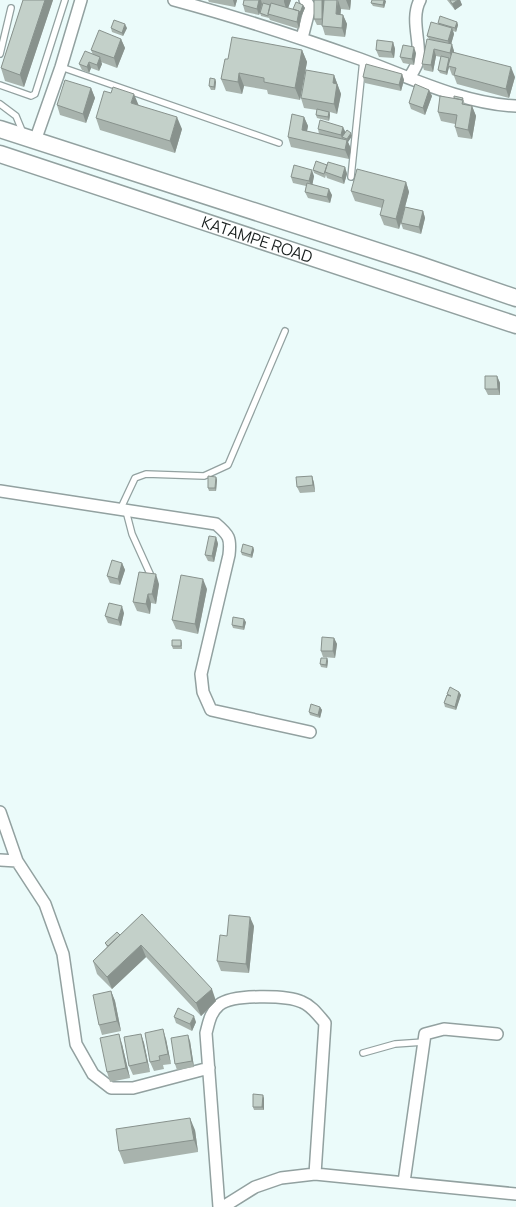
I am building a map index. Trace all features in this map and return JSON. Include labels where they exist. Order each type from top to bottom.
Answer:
[{"type":"main road","name":"KATAMPE ROAD","points":[[0,129],[516,298]]},
{"type":"main road","name":"KATAMPE ROAD","points":[[0,154],[516,325]]},
{"type":"street","points":[[174,0],[201,3],[409,78],[485,103],[516,106]]},
{"type":"street","points":[[302,38],[310,7],[305,0]]},
{"type":"street","points":[[409,78],[418,61],[416,27],[417,6],[420,0]]},
{"type":"street","points":[[30,139],[61,67],[83,1]]},
{"type":"street","points":[[0,492],[216,524],[226,532],[230,542],[229,555],[201,674],[203,692],[212,710],[310,732]]},
{"type":"street","points":[[0,812],[17,861],[45,904],[63,954],[76,1044],[93,1074],[111,1088],[133,1088],[209,1068]]},
{"type":"street","points":[[0,860],[17,861]]},
{"type":"street","points":[[316,1174],[325,1023],[314,1009],[302,1001],[271,996],[227,1000],[219,1005],[210,1016],[206,1033],[221,1207],[255,1187],[272,1181],[281,1178],[316,1174],[516,1194]]},
{"type":"street","points":[[404,1182],[425,1034],[444,1029],[497,1034]]},
{"type":"lane","points":[[0,85],[31,96],[34,94],[65,0]]},
{"type":"lane","points":[[0,54],[12,8]]},
{"type":"lane","points":[[351,177],[363,60]]},
{"type":"lane","points":[[61,67],[279,143]]},
{"type":"lane","points":[[0,104],[16,116],[30,139]]},
{"type":"lane","points":[[151,576],[123,510],[135,478],[146,474],[204,476],[228,465],[285,331]]},
{"type":"lane","points":[[363,1053],[395,1044],[424,1042]]},
{"type":"building","points":[[23,0],[45,0],[20,75],[1,68]]},
{"type":"building","points":[[244,0],[259,0],[257,9],[243,5]]},
{"type":"building","points":[[314,0],[322,0],[322,19],[314,19]]},
{"type":"building","points":[[324,0],[337,0],[336,14],[343,15],[342,28],[322,26]]},
{"type":"building","points":[[372,0],[384,0],[383,5],[371,3]]},
{"type":"building","points":[[450,0],[458,0],[452,4]]},
{"type":"building","points":[[296,2],[303,5],[300,13],[293,9]]},
{"type":"building","points":[[263,3],[270,5],[268,16],[260,13]]},
{"type":"building","points":[[271,3],[299,11],[297,22],[268,14]]},
{"type":"building","points":[[440,16],[457,22],[455,28],[438,23]]},
{"type":"building","points":[[114,20],[125,24],[122,33],[111,28]]},
{"type":"building","points":[[431,22],[452,28],[448,41],[427,36]]},
{"type":"building","points":[[99,30],[121,39],[114,58],[91,50]]},
{"type":"building","points":[[232,37],[302,50],[295,88],[264,82],[264,78],[239,73],[238,82],[221,79],[225,59],[228,59]]},
{"type":"building","points":[[427,39],[452,44],[450,53],[434,49],[431,65],[422,64]]},
{"type":"building","points":[[377,40],[393,42],[391,52],[376,50]]},
{"type":"building","points":[[403,45],[414,47],[412,59],[400,57]]},
{"type":"building","points":[[85,51],[100,57],[97,65],[89,62],[87,67],[79,64]]},
{"type":"building","points":[[452,52],[511,67],[506,89],[454,75],[456,68],[448,66]]},
{"type":"building","points":[[441,56],[449,58],[446,72],[438,70]]},
{"type":"building","points":[[366,64],[402,74],[399,85],[363,77]]},
{"type":"building","points":[[306,70],[334,75],[333,83],[337,84],[334,104],[301,98]]},
{"type":"building","points":[[210,78],[215,79],[214,87],[209,86]]},
{"type":"building","points":[[65,80],[91,88],[83,114],[57,105]]},
{"type":"building","points":[[415,84],[429,90],[423,108],[409,103]]},
{"type":"building","points":[[113,87],[134,94],[131,103],[177,117],[170,141],[96,118],[104,91],[111,93]]},
{"type":"building","points":[[440,96],[463,100],[462,104],[472,106],[468,130],[455,127],[457,115],[438,112]]},
{"type":"building","points":[[454,96],[463,98],[462,100],[454,98]]},
{"type":"building","points":[[317,109],[329,112],[328,117],[316,115]]},
{"type":"building","points":[[292,114],[304,117],[302,130],[347,140],[345,150],[288,137]]},
{"type":"building","points":[[320,120],[343,127],[341,135],[318,129]]},
{"type":"building","points":[[347,130],[351,133],[347,139],[342,137]]},
{"type":"building","points":[[316,161],[327,165],[324,174],[313,170]]},
{"type":"building","points":[[328,162],[345,167],[342,178],[325,172]]},
{"type":"building","points":[[294,165],[312,170],[309,181],[291,177]]},
{"type":"building","points":[[357,169],[406,182],[396,219],[380,215],[384,200],[351,191]]},
{"type":"building","points":[[307,183],[329,189],[327,197],[305,192]]},
{"type":"building","points":[[405,207],[423,211],[419,227],[401,223]]},
{"type":"building","points":[[485,376],[497,376],[498,389],[485,389]]},
{"type":"building","points":[[208,476],[216,477],[215,488],[208,488]]},
{"type":"building","points":[[312,476],[313,485],[297,487],[296,477]]},
{"type":"building","points":[[209,536],[216,537],[212,556],[205,555]]},
{"type":"building","points":[[243,544],[253,547],[251,555],[241,552]]},
{"type":"building","points":[[112,560],[122,563],[118,579],[107,576]]},
{"type":"building","points":[[139,572],[156,574],[152,594],[148,594],[146,604],[133,602]]},
{"type":"building","points":[[181,575],[203,579],[195,624],[172,620]]},
{"type":"building","points":[[109,603],[122,606],[118,620],[105,616]]},
{"type":"building","points":[[233,617],[244,619],[243,627],[232,625]]},
{"type":"building","points":[[322,637],[334,638],[333,651],[321,651]]},
{"type":"building","points":[[172,640],[181,640],[181,646],[172,646]]},
{"type":"building","points":[[321,658],[327,658],[326,665],[320,664]]},
{"type":"building","points":[[450,687],[459,692],[455,707],[444,703],[447,695],[451,696],[447,694]]},
{"type":"building","points":[[311,704],[320,707],[318,715],[309,712]]},
{"type":"building","points":[[142,914],[212,989],[196,1003],[141,945],[107,977],[93,961]]},
{"type":"building","points":[[229,915],[250,917],[246,964],[217,961],[220,935],[227,936]]},
{"type":"building","points":[[117,932],[120,935],[108,946],[105,943]]},
{"type":"building","points":[[111,991],[117,1021],[99,1025],[93,995]]},
{"type":"building","points":[[178,1008],[194,1016],[190,1024],[174,1017]]},
{"type":"building","points":[[163,1029],[168,1054],[159,1056],[160,1060],[150,1062],[145,1033]]},
{"type":"building","points":[[119,1034],[126,1068],[107,1072],[100,1038]]},
{"type":"building","points":[[141,1034],[147,1062],[129,1066],[124,1037]]},
{"type":"building","points":[[188,1035],[192,1061],[175,1064],[171,1038]]},
{"type":"building","points":[[253,1094],[263,1095],[262,1107],[253,1107]]},
{"type":"building","points":[[190,1118],[194,1140],[119,1151],[116,1129]]}]
